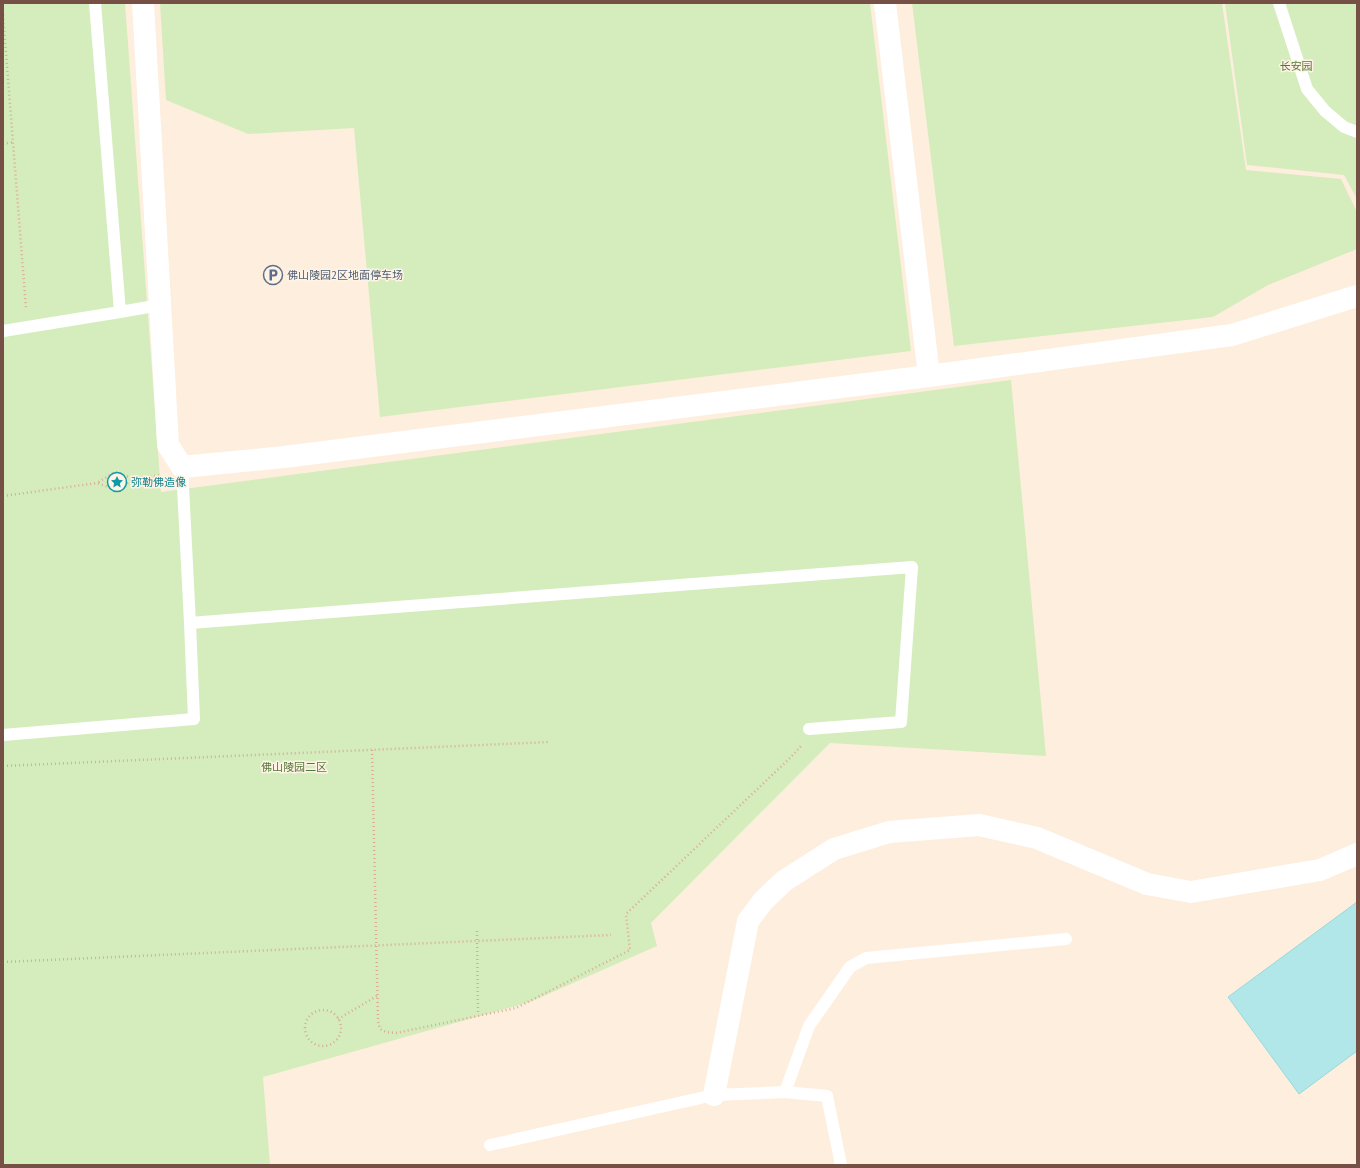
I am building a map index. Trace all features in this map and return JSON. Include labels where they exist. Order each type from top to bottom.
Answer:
[{"type":"street","points":[[143,3],[168,445],[182,467],[284,457],[929,376],[1232,335],[1357,296]]},
{"type":"street","points":[[885,3],[929,376]]},
{"type":"street","points":[[714,1095],[748,921],[763,900],[784,881],[834,849],[889,832],[979,825],[1036,838],[1147,884],[1191,892],[1320,870],[1357,854]]},
{"type":"lane","points":[[95,3],[120,312]]},
{"type":"lane","points":[[1279,3],[1307,89],[1325,111],[1344,127],[1357,132]]},
{"type":"lane","points":[[3,330],[160,305]]},
{"type":"lane","points":[[3,735],[194,719],[182,467]]},
{"type":"lane","points":[[190,623],[912,566],[901,722],[813,729]]},
{"type":"lane","points":[[785,1092],[809,1026],[850,967],[866,958],[1066,939]]},
{"type":"lane","points":[[490,1145],[714,1095],[785,1092],[827,1096],[841,1165]]},
{"type":"path","points":[[3,15],[28,327]]},
{"type":"path","points":[[3,144],[13,142]]},
{"type":"path","points":[[97,483],[116,490],[135,479],[167,474],[182,467]]},
{"type":"path","points":[[3,496],[97,483],[116,472],[135,479]]},
{"type":"path","points":[[372,750],[378,1021],[380,1029],[386,1032],[396,1033],[516,1008],[630,950],[626,914],[791,757],[813,729]]},
{"type":"path","points":[[3,766],[550,742]]},
{"type":"path","points":[[477,931],[478,1015]]},
{"type":"path","points":[[3,962],[611,935]]},
{"type":"path","points":[[338,1019],[377,996]]},
{"type":"path","points":[[325,1010],[331,1012],[338,1019],[341,1026],[341,1032],[338,1038],[329,1045],[317,1046],[305,1033],[307,1021],[314,1013],[325,1010]]},
{"type":"green space","name":"佛山陵园二区","points":[[3,3],[125,3],[161,492],[1011,380],[1046,756],[830,743],[651,923],[657,946],[530,1002],[263,1077],[270,1165],[3,1165]]},
{"type":"green space","points":[[160,3],[870,3],[911,351],[380,417],[354,128],[248,134],[166,100]]},
{"type":"green space","points":[[912,3],[1222,3],[1246,170],[1341,179],[1357,212],[1357,249],[1268,285],[1213,317],[954,346]]},
{"type":"green space","name":"长安园","points":[[1225,3],[1357,3],[1357,199],[1344,175],[1247,165]]},
{"type":"water","points":[[1357,902],[1357,1051],[1299,1094],[1228,997]]},
{"type":"place","name":"佛山陵园2区地面停车场","points":[[273,275]]},
{"type":"place","name":"弥勒佛造像","points":[[117,482]]}]
